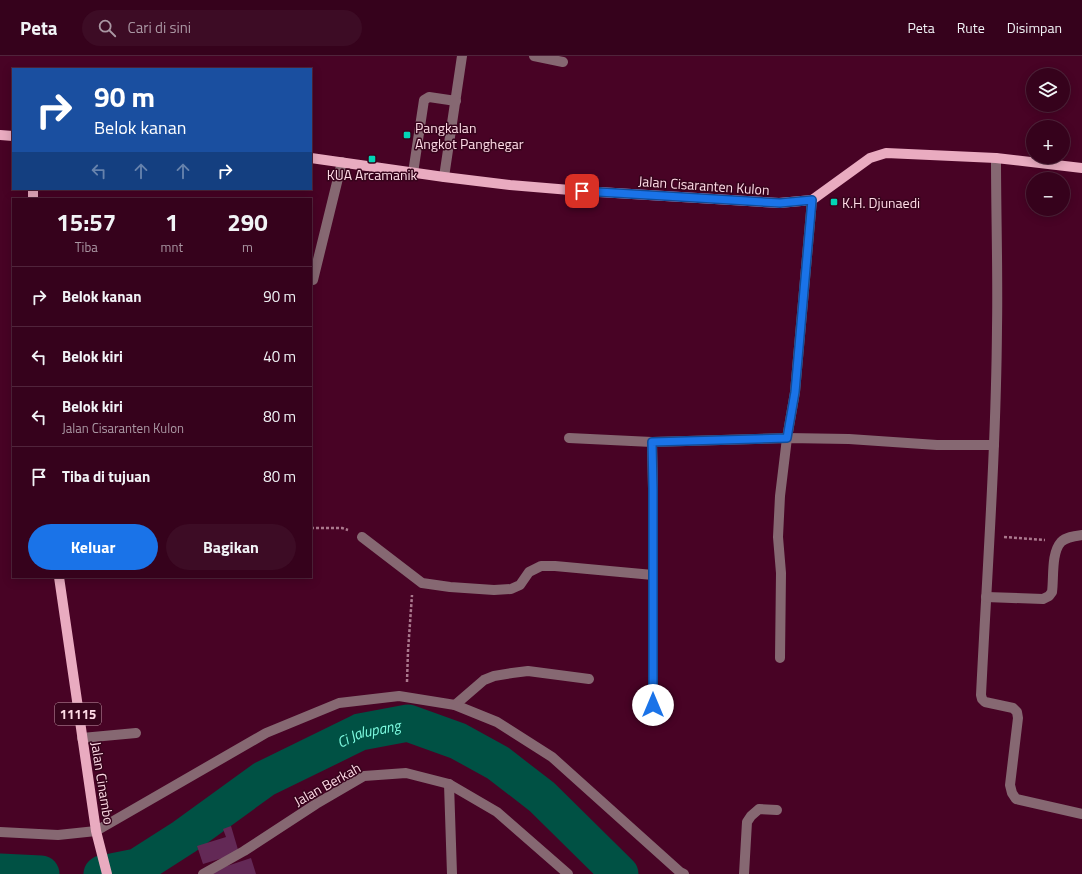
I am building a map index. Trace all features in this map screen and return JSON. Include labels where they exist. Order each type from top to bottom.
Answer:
[{"type":"main road","points":[[0,135],[12,136]]},
{"type":"main road","points":[[812,200],[870,158],[886,154],[899,153],[996,158],[1082,168]]},
{"type":"main road","name":"Jalan Cisaranten Kulon","points":[[312,158],[510,185],[772,203],[812,200]]},
{"type":"main road","name":"Jalan Cinambo","points":[[59,578],[96,831],[107,874]]},
{"type":"street","points":[[444,177],[462,56]]},
{"type":"street","points":[[534,56],[562,62]]},
{"type":"street","points":[[413,173],[424,100],[429,96],[456,101]]},
{"type":"street","points":[[996,158],[997,328],[994,444],[981,695],[985,702],[1013,708],[1017,712],[1018,718],[1010,785],[1012,793],[1016,799],[1082,814]]},
{"type":"street","points":[[313,280],[342,162]]},
{"type":"street","points":[[780,658],[781,573],[778,537],[780,496],[787,438],[795,392],[812,200]]},
{"type":"street","points":[[570,438],[652,442],[787,438],[849,439],[937,445],[994,444]]},
{"type":"street","points":[[652,442],[653,705]]},
{"type":"street","points":[[986,597],[1043,599],[1049,596],[1052,592],[1055,552],[1062,541],[1069,537],[1082,535]]},
{"type":"street","points":[[362,537],[422,583],[450,587],[494,590],[510,589],[520,585],[529,572],[541,566],[653,575]]},
{"type":"street","points":[[455,705],[484,680],[494,676],[528,671],[590,678]]},
{"type":"street","points":[[0,832],[58,835],[96,831],[266,734],[339,703],[399,696],[455,705],[498,722],[552,757],[684,874]]},
{"type":"street","points":[[82,738],[136,733]]},
{"type":"street","name":"Jalan Berkah","points":[[203,874],[244,852],[316,804],[364,776],[406,773],[449,784],[498,812],[568,874]]},
{"type":"street","points":[[449,784],[452,874]]},
{"type":"street","points":[[744,874],[747,822],[750,816],[759,809],[777,810]]},
{"type":"path","points":[[312,528],[342,528],[352,532]]},
{"type":"path","points":[[989,536],[1062,541]]},
{"type":"path","points":[[407,697],[408,651],[413,577]]},
{"type":"building","points":[[231,826],[239,853],[203,864],[197,846],[226,837],[223,829]]},
{"type":"building","points":[[251,858],[256,874],[209,874],[209,872]]},
{"type":"waterway","name":"Ci Jalupang","points":[[102,874],[137,867],[184,837],[264,779],[360,732],[408,723],[458,741],[498,763],[542,797],[620,874]]},
{"type":"waterway","name":"Ci Jalupang","points":[[0,872],[41,874]]},
{"type":"place","name":"Pangkalan Angkot Panghegar","points":[[407,135]]},
{"type":"place","name":"KUA Arcamanik","points":[[372,159]]},
{"type":"place","name":"K.H. Djunaedi","points":[[834,202]]},
{"type":"route","points":[[582,191],[780,203],[812,200],[795,392],[787,438],[652,442],[653,705]]}]
